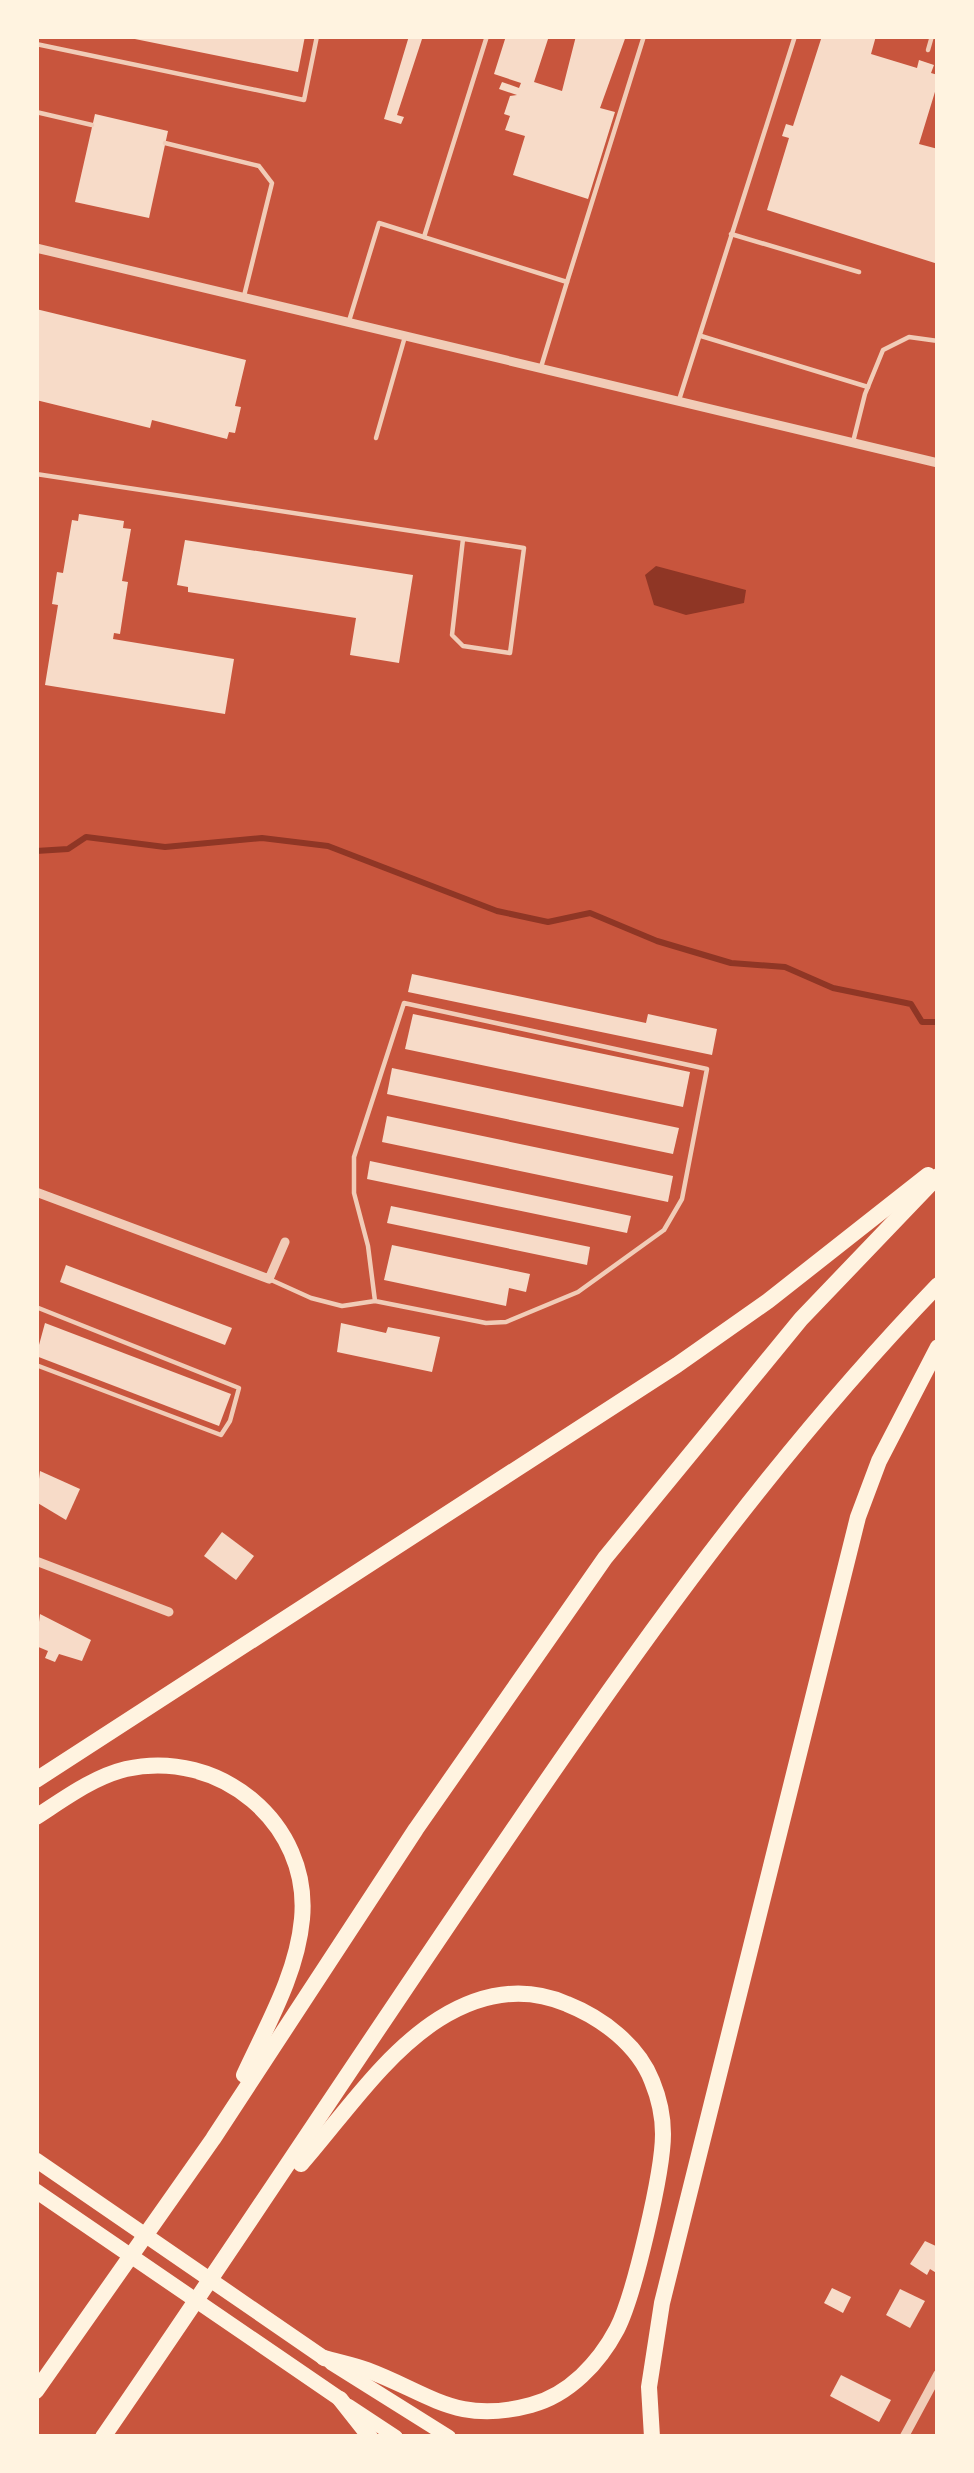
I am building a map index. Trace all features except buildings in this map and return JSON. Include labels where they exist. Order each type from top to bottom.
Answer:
[{"type":"highway","points":[[36,1780],[677,1365],[938,1172]]},
{"type":"highway","points":[[36,2391],[213,2139],[416,1829],[605,1558],[801,1319],[938,1172]]},
{"type":"highway","points":[[104,2437],[671,1602],[760,1485],[938,1286]]},
{"type":"highway","points":[[652,2437],[649,2387],[662,2303],[838,1589],[879,1461],[938,1347]]},
{"type":"highway","points":[[36,1816],[86,1785],[125,1769],[188,1768],[214,1775],[244,1792],[269,1814],[286,1838],[302,1892],[296,1948],[283,1992],[213,2139]]},
{"type":"highway","points":[[36,2160],[324,2358],[460,2410],[534,2404],[556,2396],[596,2360],[618,2327],[631,2288],[662,2149],[662,2114],[650,2075],[623,2039],[582,2010],[537,1992],[489,1996],[462,2006],[416,2036],[260,2209]]},
{"type":"highway","points":[[36,2191],[340,2399],[370,2437]]},
{"type":"main road","points":[[324,2358],[449,2437]]},
{"type":"main road","points":[[340,2399],[396,2437]]},
{"type":"street","points":[[36,248],[938,463]]},
{"type":"street","points":[[36,1192],[269,1279],[285,1242]]},
{"type":"street","points":[[36,1561],[169,1612]]},
{"type":"street","points":[[904,2437],[938,2374]]},
{"type":"lane","points":[[36,44],[304,100],[317,36]]},
{"type":"lane","points":[[424,238],[487,36]]},
{"type":"lane","points":[[541,367],[644,36]]},
{"type":"lane","points":[[679,400],[795,36]]},
{"type":"lane","points":[[928,50],[932,36]]},
{"type":"lane","points":[[36,112],[92,125]]},
{"type":"lane","points":[[165,143],[259,166],[272,183],[244,297]]},
{"type":"lane","points":[[349,321],[379,224],[567,282]]},
{"type":"lane","points":[[730,233],[859,272]]},
{"type":"lane","points":[[376,438],[405,334]]},
{"type":"lane","points":[[701,336],[868,386]]},
{"type":"lane","points":[[853,442],[883,350],[909,337],[938,341]]},
{"type":"lane","points":[[36,474],[524,548],[510,652],[463,646],[452,635],[463,539]]},
{"type":"lane","points":[[269,1279],[342,1306],[375,1301],[486,1323],[506,1322],[578,1292],[664,1230],[682,1198],[707,1069],[404,1003],[354,1157],[355,1192],[375,1301]]},
{"type":"lane","points":[[36,1307],[238,1388],[237,1401],[221,1436],[36,1365]]},
{"type":"shaded area","points":[[656,566],[746,590],[744,603],[686,615],[654,605],[645,575]]},
{"type":"waterway","points":[[36,851],[68,849],[86,837],[165,847],[262,838],[328,846],[497,911],[548,922],[590,913],[657,941],[731,963],[785,967],[833,988],[911,1004],[922,1022],[938,1022]]}]
